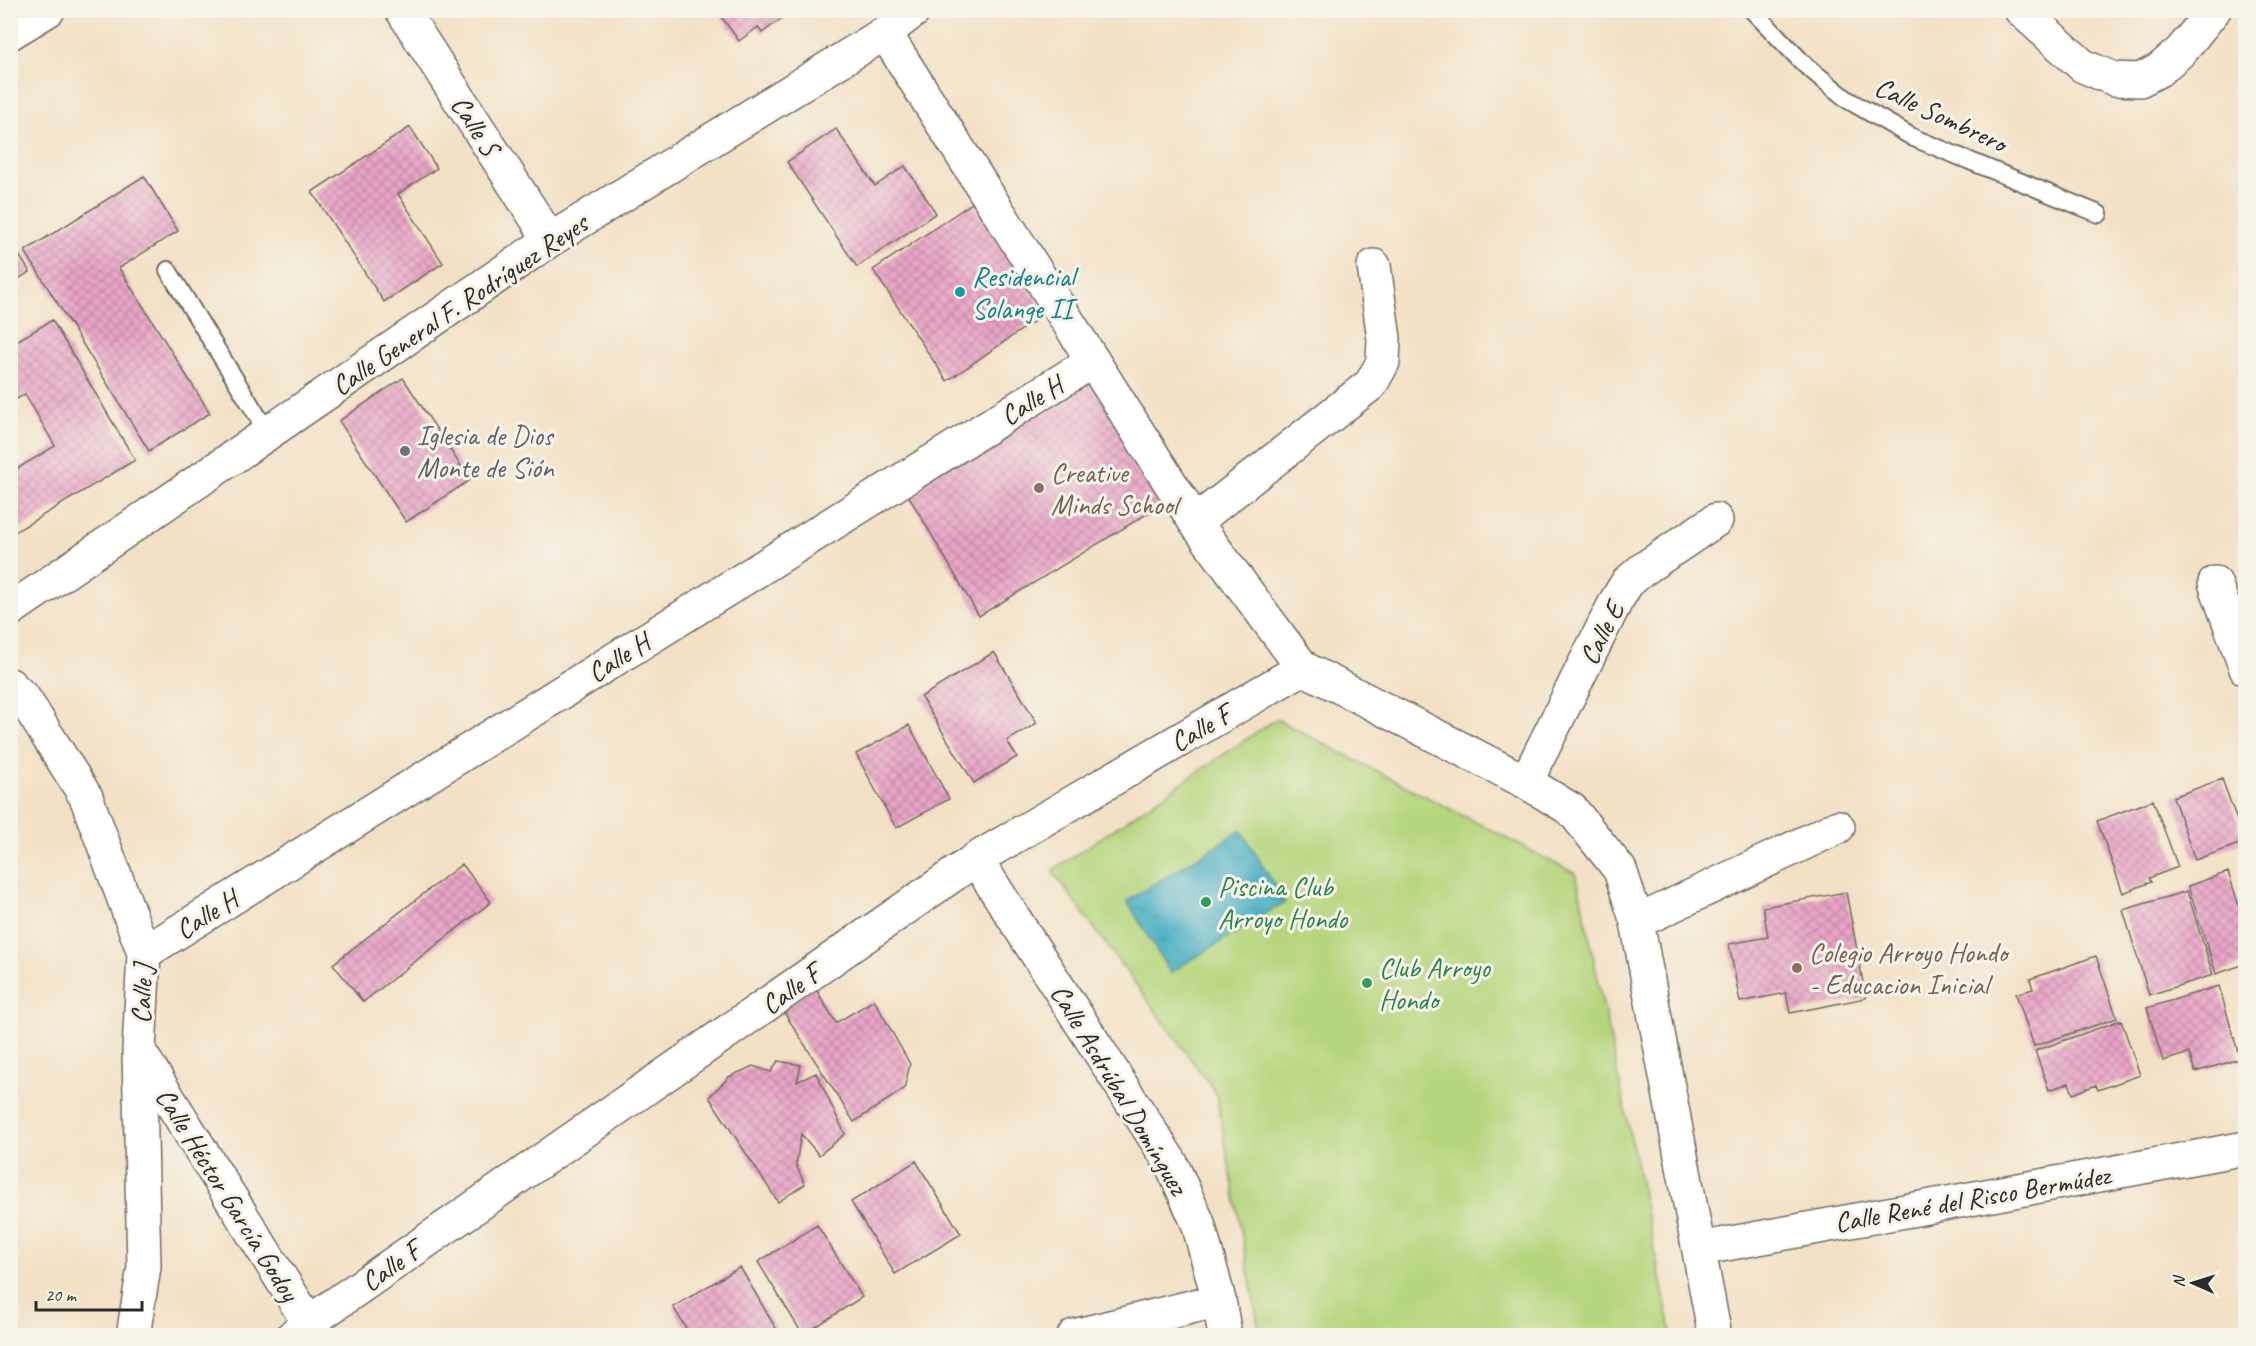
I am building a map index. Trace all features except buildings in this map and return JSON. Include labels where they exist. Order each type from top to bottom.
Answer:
[{"type":"street","name":"Calle S","points":[[402,10],[550,240]]},
{"type":"street","name":"Calle General F. Rodríguez Reyes","points":[[10,610],[550,240],[885,33],[915,10]]},
{"type":"street","points":[[2021,10],[2083,66],[2114,79],[2139,80],[2159,70],[2181,51],[2214,10]]},
{"type":"street","points":[[885,33],[1195,522],[1303,668],[1526,782],[1572,810],[1620,870],[1637,922],[1714,1335]]},
{"type":"street","points":[[1195,522],[1371,384],[1383,362],[1384,339],[1374,266]]},
{"type":"street","name":"Calle H","points":[[144,953],[1093,361]]},
{"type":"street","name":"Calle E","points":[[1526,782],[1627,583],[1716,519]]},
{"type":"street","points":[[2215,583],[2246,669]]},
{"type":"street","name":"Calle F","points":[[306,1331],[976,859],[1303,668]]},
{"type":"street","name":"Calle J","points":[[10,685],[25,700],[86,797],[144,953],[139,1052],[144,1267],[133,1335]]},
{"type":"street","points":[[1637,922],[1838,827]]},
{"type":"street","name":"Calle Asdrúbal Domínguez","points":[[976,859],[1171,1163],[1198,1223],[1226,1335]]},
{"type":"street","name":"Calle Héctor García Godoy","points":[[139,1052],[306,1331]]},
{"type":"street","name":"Calle René del Risco Bermúdez","points":[[1699,1249],[2246,1148]]},
{"type":"street","points":[[1074,1335],[1219,1300]]},
{"type":"lane","name":"Calle Sombrero","points":[[1752,10],[1804,65],[1848,99],[1874,115],[1914,138],[2099,214]]},
{"type":"lane","points":[[168,270],[268,434]]},
{"type":"green space","name":"Club Arroyo Hondo","points":[[1276,719],[1576,874],[1672,1335],[1260,1335],[1216,1093],[1052,871]]},
{"type":"water","name":"Piscina Club Arroyo Hondo","points":[[1241,830],[1285,902],[1170,973],[1127,901]]},
{"type":"place","name":"Residencial Solange II","points":[[960,292]]},
{"type":"place","name":"Iglesia de Dios Monte de Sión","points":[[405,451]]},
{"type":"place","name":"Creative Minds School","points":[[1039,488]]},
{"type":"place","name":"Piscina Club Arroyo Hondo","points":[[1206,902]]},
{"type":"place","name":"Colegio Arroyo Hondo - Educacion Inicial","points":[[1797,968]]},
{"type":"place","name":"Club Arroyo Hondo","points":[[1367,983]]}]
